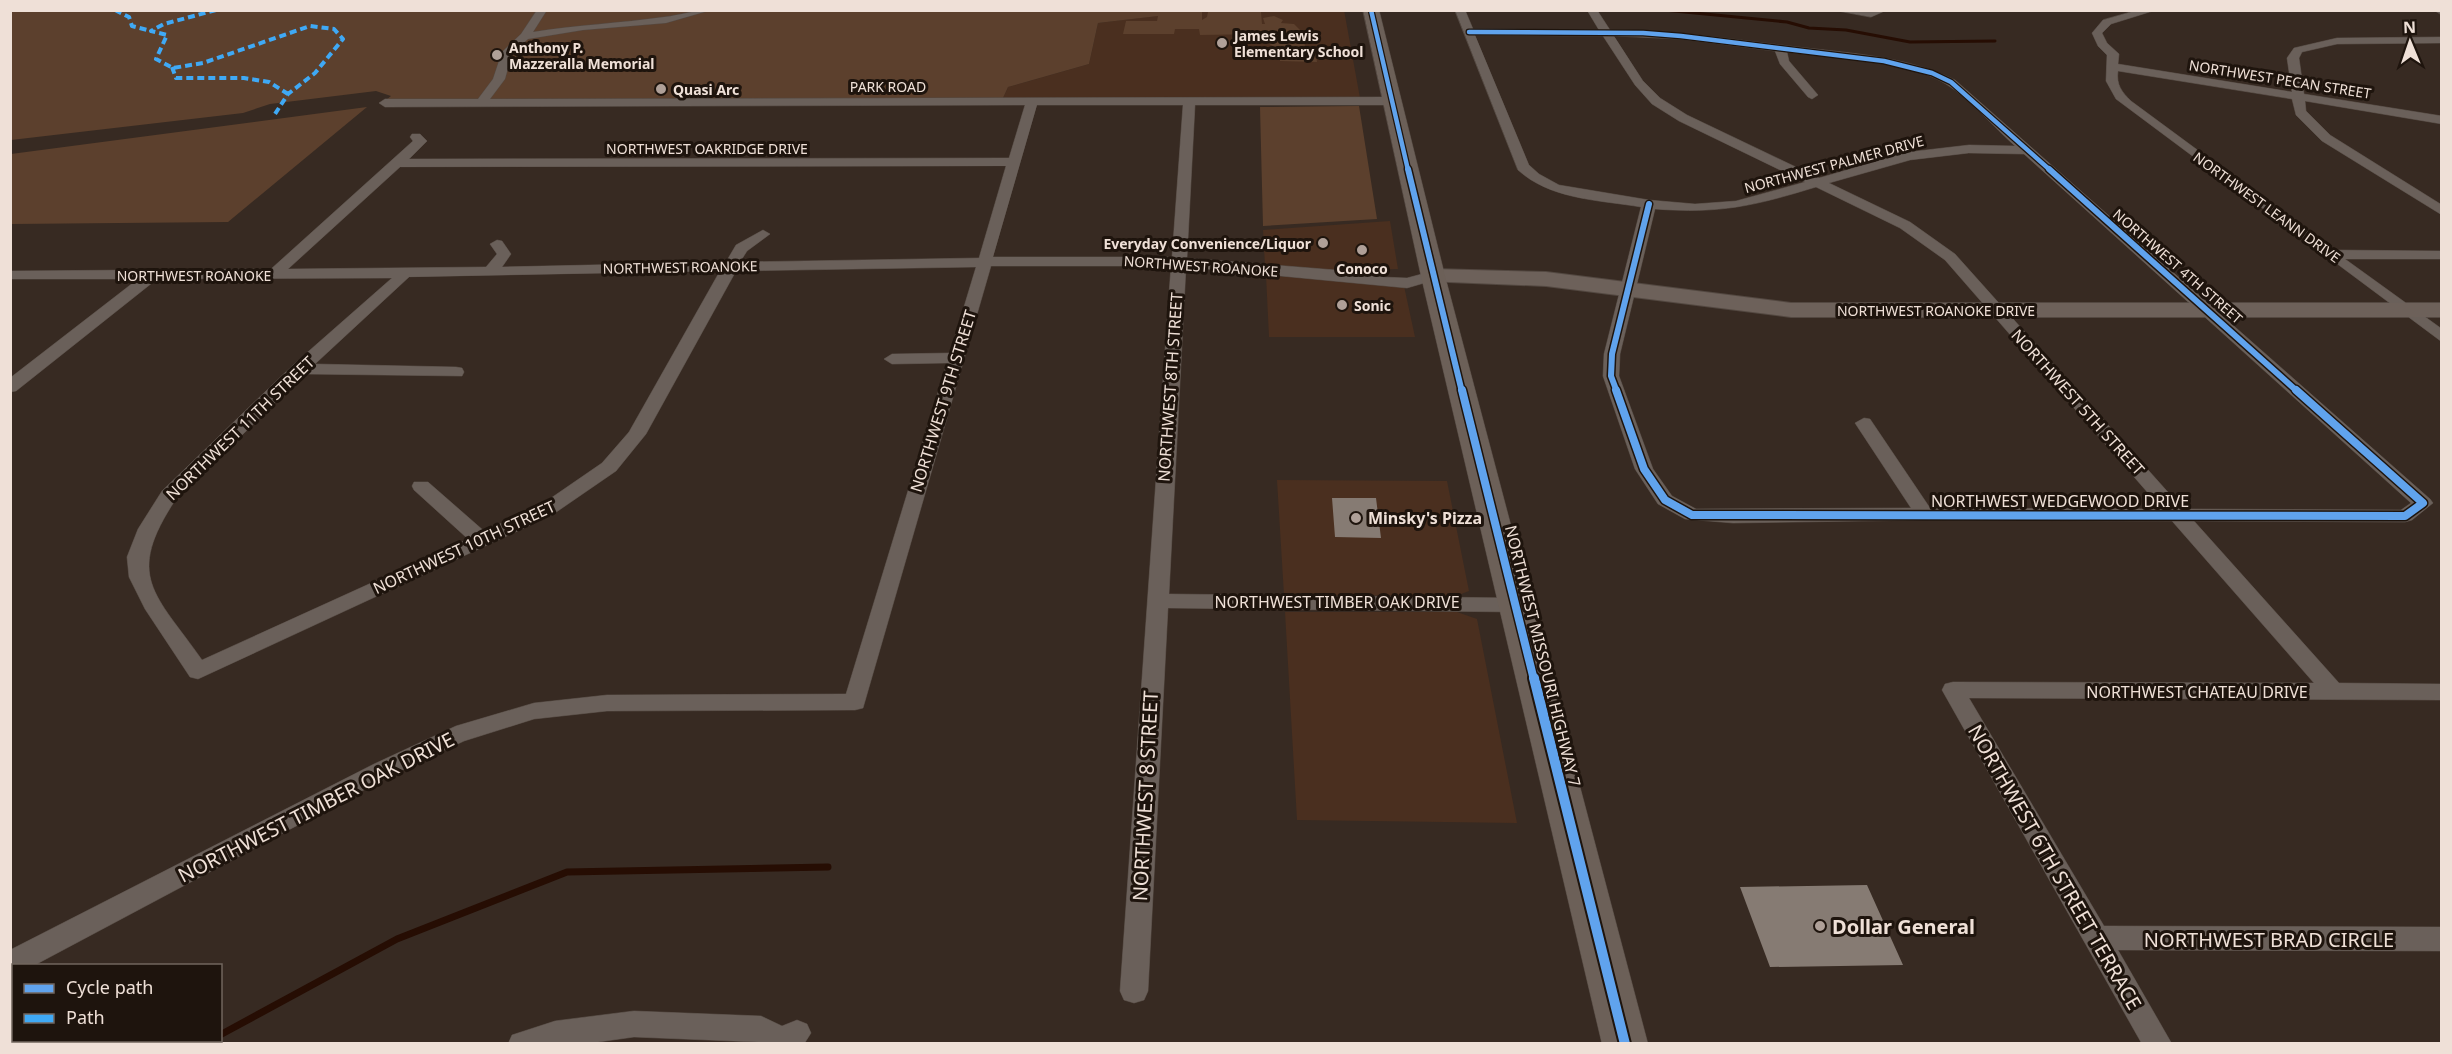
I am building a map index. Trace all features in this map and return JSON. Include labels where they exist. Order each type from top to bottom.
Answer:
[{"type":"main road","name":"NORTHWEST MISSOURI HIGHWAY 7","points":[[1371,10],[1433,276],[1625,1044]]},
{"type":"street","points":[[480,103],[499,79],[507,52],[525,36],[542,10]]},
{"type":"street","points":[[525,36],[584,27],[666,20],[716,10]]},
{"type":"street","name":"NORTHWEST PALMER DRIVE","points":[[1460,10],[1523,167],[1534,177],[1555,188],[1649,204],[1695,208],[1736,206],[1909,156],[1937,152],[2026,150]]},
{"type":"street","name":"NORTHWEST 5TH STREET","points":[[1592,10],[1639,83],[1656,101],[1683,118],[1905,225],[1950,257],[2334,692]]},
{"type":"street","points":[[1838,10],[1880,11]]},
{"type":"street","name":"NORTHWEST LEANN DRIVE","points":[[2151,10],[2107,22],[2097,33],[2102,44],[2113,54],[2110,80],[2115,92],[2127,104],[2442,337]]},
{"type":"street","name":"NORTHWEST 4TH STREET","points":[[1469,32],[1605,32],[1681,36],[1906,65],[1951,82],[2423,503]]},
{"type":"street","points":[[2442,40],[2337,41],[2298,50],[2292,58],[2300,112],[2326,138],[2442,211]]},
{"type":"street","points":[[1780,48],[1784,62],[1812,95]]},
{"type":"street","name":"NORTHWEST PECAN STREET","points":[[2113,67],[2442,120]]},
{"type":"street","name":"NORTHWEST 8TH STREET","points":[[1157,601],[1189,100]]},
{"type":"street","name":"NORTHWEST 9TH STREET","points":[[855,702],[1032,101]]},
{"type":"street","name":"PARK ROAD","points":[[385,103],[1392,101]]},
{"type":"street","points":[[273,275],[399,164],[422,141],[416,137]]},
{"type":"street","name":"NORTHWEST OAKRIDGE DRIVE","points":[[399,164],[1015,162]]},
{"type":"street","points":[[634,179],[646,163]]},
{"type":"street","points":[[1630,288],[1649,204]]},
{"type":"street","name":"NORTHWEST 10TH STREET","points":[[198,671],[545,511],[609,467],[626,450],[741,248],[763,234]]},
{"type":"street","points":[[491,270],[504,254],[497,244]]},
{"type":"street","points":[[2332,254],[2442,255]]},
{"type":"street","name":"NORTHWEST ROANOKE","points":[[10,275],[273,275],[986,262],[1178,261],[1348,276],[1382,282],[1407,283],[1433,276]]},
{"type":"street","name":"NORTHWEST 11TH STREET","points":[[198,671],[142,587],[137,567],[140,546],[150,522],[169,495],[299,369],[405,273]]},
{"type":"street","points":[[10,387],[152,275]]},
{"type":"street","name":"NORTHWEST ROANOKE DRIVE","points":[[1433,276],[1546,279],[1791,310],[2442,310]]},
{"type":"street","name":"NORTHWEST WEDGEWOOD DRIVE","points":[[1630,288],[1612,354],[1611,376],[1644,469],[1665,500],[1692,514],[1732,517],[1924,514],[2405,516],[2423,503]]},
{"type":"street","points":[[892,359],[955,358]]},
{"type":"street","points":[[299,369],[456,372]]},
{"type":"street","points":[[1864,423],[1924,514]]},
{"type":"street","points":[[421,486],[482,540]]},
{"type":"street","name":"NORTHWEST TIMBER OAK DRIVE","points":[[1157,601],[1517,605]]},
{"type":"street","name":"NORTHWEST 8 STREET","points":[[1134,991],[1157,601]]},
{"type":"street","name":"NORTHWEST CHATEAU DRIVE","points":[[1953,690],[2442,692]]},
{"type":"street","name":"NORTHWEST 6TH STREET TERRACE","points":[[1953,690],[2158,1044]]},
{"type":"street","name":"NORTHWEST TIMBER OAK DRIVE","points":[[10,964],[382,770],[456,735],[534,711],[607,703],[855,702]]},
{"type":"street","name":"NORTHWEST BRAD CIRCLE","points":[[2096,938],[2442,939]]},
{"type":"street","points":[[522,1044],[555,1034],[634,1024],[761,1029],[787,1039]]},
{"type":"shaded area","name":"James Lewis Elementary School","points":[[1205,10],[1344,10],[1360,98],[1003,98],[1008,87],[1089,64],[1098,23]]},
{"type":"shaded area","points":[[10,11],[1202,11],[1202,20],[1207,17],[1208,12],[1261,12],[1262,24],[1265,24],[1263,18],[1274,16],[1283,20],[1281,23],[1294,24],[1302,32],[1293,37],[1304,38],[1305,47],[1315,47],[1317,62],[1280,61],[1280,51],[1268,43],[1267,35],[1262,34],[1200,35],[1199,29],[1175,29],[1174,34],[1123,34],[1126,21],[1157,21],[1158,16],[1098,23],[1089,64],[1008,87],[1003,98],[386,100],[391,96],[376,91],[270,104],[243,113],[11,140]]},
{"type":"shaded area","points":[[1359,106],[1377,219],[1263,226],[1260,107]]},
{"type":"shaded area","points":[[367,107],[228,222],[11,224],[11,154]]},
{"type":"shaded area","points":[[1390,221],[1398,269],[1330,271],[1265,266],[1263,230]]},
{"type":"shaded area","points":[[1266,275],[1404,286],[1415,337],[1269,337]]},
{"type":"shaded area","points":[[1277,480],[1447,481],[1469,591],[1456,596],[1284,595]]},
{"type":"shaded area","points":[[1285,612],[1457,612],[1477,619],[1517,823],[1297,820]]},
{"type":"building","name":"Minsky's Pizza","points":[[1332,498],[1376,498],[1381,538],[1335,537]]},
{"type":"building","name":"Dollar General","points":[[1867,885],[1903,965],[1770,967],[1740,887]]},
{"type":"waterway","points":[[1664,10],[1787,22],[1809,28],[1846,30],[1910,42],[1995,41]]},
{"type":"waterway","points":[[222,1034],[397,939],[567,872],[828,867]]},
{"type":"marked path","points":[[115,10],[129,17],[132,26],[151,31]]},
{"type":"marked path","points":[[216,10],[164,24],[151,31],[167,35],[156,59],[173,68],[203,63],[310,26],[334,29],[343,39],[315,73],[288,94],[275,114]]},
{"type":"marked path","points":[[172,67],[176,78],[244,78],[269,82],[288,94]]},
{"type":"cycle path","points":[[1371,10],[1433,276],[1625,1044]]},
{"type":"cycle path","points":[[1469,32],[1643,33],[1681,36],[1884,61],[1932,73],[1951,82],[2423,503],[2405,516],[1924,514],[1733,517],[1692,515],[1665,500],[1644,469],[1611,376],[1612,354],[1649,204]]},
{"type":"place","name":"James Lewis Elementary School","points":[[1222,43]]},
{"type":"place","name":"Anthony P. Mazzeralla Memorial","points":[[497,55]]},
{"type":"place","name":"Quasi Arc","points":[[661,89]]},
{"type":"place","name":"Everyday Convenience/Liquor","points":[[1323,243]]},
{"type":"place","name":"Conoco","points":[[1362,250]]},
{"type":"place","name":"Sonic","points":[[1342,305]]},
{"type":"place","name":"Minsky's Pizza","points":[[1356,518]]},
{"type":"place","name":"Dollar General","points":[[1820,926]]}]
